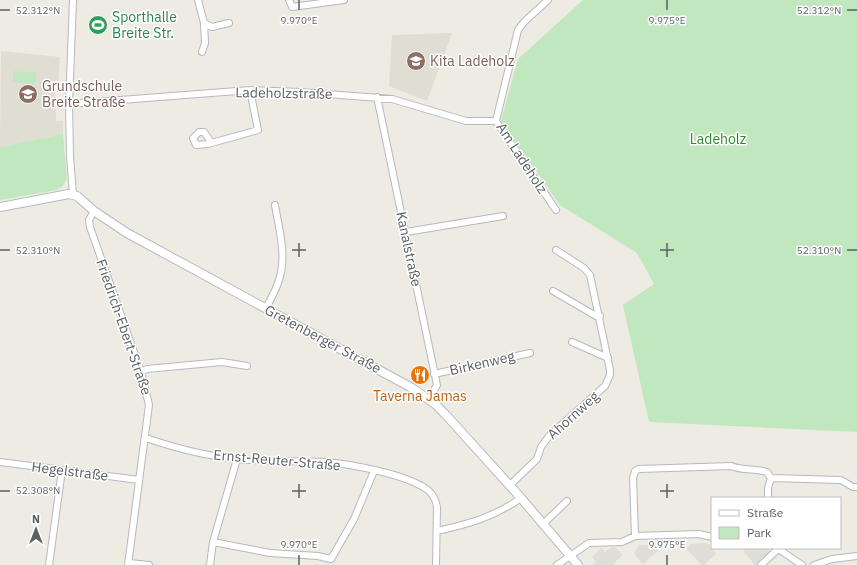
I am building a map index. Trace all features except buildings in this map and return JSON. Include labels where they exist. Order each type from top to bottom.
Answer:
[{"type":"main road","points":[[0,207],[73,194]]},
{"type":"main road","name":"Gretenberger Straße","points":[[73,194],[94,211],[127,233],[392,376],[429,399],[446,415],[510,485],[578,565]]},
{"type":"street","points":[[73,0],[69,104],[70,156],[73,194]]},
{"type":"street","points":[[198,0],[204,23],[205,43],[202,52]]},
{"type":"street","points":[[289,0],[292,7],[344,0]]},
{"type":"street","name":"Am Ladeholz","points":[[548,0],[524,22],[518,30],[496,121],[556,210]]},
{"type":"street","points":[[204,23],[212,27],[229,23]]},
{"type":"street","points":[[211,142],[258,130],[250,90]]},
{"type":"street","name":"Ladeholzstraße","points":[[69,104],[250,90],[377,97],[392,99],[466,121],[496,121]]},
{"type":"street","name":"Kanalstraße","points":[[377,97],[406,232],[436,385],[429,399]]},
{"type":"street","points":[[266,308],[279,281],[282,269],[283,257],[276,205]]},
{"type":"street","name":"Friedrich-Ebert-Straße","points":[[94,211],[89,220],[90,227],[141,372],[149,405],[146,438],[128,564]]},
{"type":"street","points":[[406,232],[503,216]]},
{"type":"street","name":"Ahornweg","points":[[510,485],[537,459],[541,447],[549,436],[605,386],[610,376],[600,316],[590,275],[584,268],[556,250]]},
{"type":"street","points":[[553,291],[596,316],[600,316]]},
{"type":"street","points":[[572,342],[608,358]]},
{"type":"street","name":"Birkenweg","points":[[434,374],[530,352]]},
{"type":"street","points":[[141,372],[148,369],[222,362],[247,366]]},
{"type":"street","name":"Ernst-Reuter-Straße","points":[[146,438],[198,453],[237,459],[326,462],[374,471],[420,485],[430,492],[436,499],[438,507],[437,531]]},
{"type":"street","points":[[210,565],[214,542],[237,459]]},
{"type":"street","name":"Hegelstraße","points":[[0,462],[139,480]]},
{"type":"street","points":[[635,536],[633,478],[636,470],[730,466],[738,469],[757,469],[767,472],[771,478]]},
{"type":"street","points":[[49,565],[62,470]]},
{"type":"street","points":[[214,542],[270,552],[318,556],[331,559],[354,519],[374,471]]},
{"type":"street","points":[[771,478],[841,480],[857,487]]},
{"type":"street","points":[[768,497],[768,488],[771,478]]},
{"type":"street","points":[[436,565],[437,531],[467,525],[498,513],[521,498]]},
{"type":"street","points":[[543,524],[567,501]]},
{"type":"street","points":[[557,565],[589,542],[622,542],[635,536],[699,534],[711,537]]},
{"type":"street","points":[[761,565],[777,549]]},
{"type":"street","points":[[779,549],[802,565]]},
{"type":"street","points":[[814,565],[832,559],[857,556]]},
{"type":"street","points":[[128,564],[149,565]]},
{"type":"shaded area","name":"Kita Ladeholz","points":[[452,33],[427,101],[389,86],[392,35]]},
{"type":"shaded area","name":"Grundschule Breite Straße","points":[[1,51],[60,57],[58,85],[55,86],[56,121],[63,121],[63,134],[0,147]]},
{"type":"shaded area","points":[[691,544],[709,544],[711,549],[716,554],[704,565],[702,565],[686,549]]},
{"type":"shaded area","points":[[639,545],[652,545],[659,550],[643,564],[634,554]]},
{"type":"shaded area","points":[[615,547],[623,555],[612,565],[593,565],[596,562],[592,557],[601,548],[605,552],[610,548]]},
{"type":"shaded area","points":[[745,549],[767,549],[771,553],[755,565],[743,551]]},
{"type":"green space","name":"Ladeholz","points":[[583,0],[857,0],[857,432],[649,422],[623,305],[654,284],[637,253],[560,205],[501,121],[518,59]]},
{"type":"green space","points":[[13,71],[36,73],[35,84],[13,82]]},
{"type":"green space","points":[[63,134],[67,179],[62,187],[57,190],[0,200],[0,147]]},
{"type":"place","name":"Sporthalle Breite Str.","points":[[98,25]]},
{"type":"place","name":"Kita Ladeholz","points":[[416,61]]},
{"type":"place","name":"Grundschule Breite Straße","points":[[28,94]]},
{"type":"place","name":"Taverna Jamas","points":[[420,375]]}]
